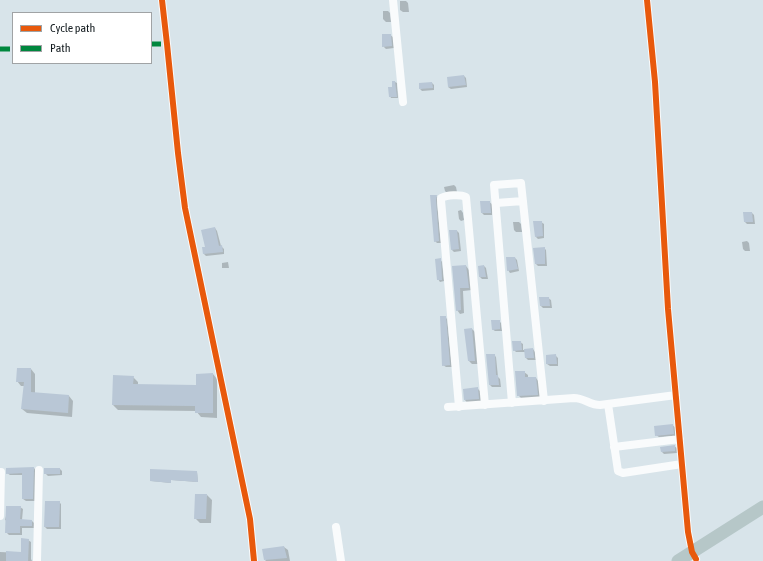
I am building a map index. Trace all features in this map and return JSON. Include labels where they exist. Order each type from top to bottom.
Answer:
[{"type":"highway","points":[[694,557],[763,507]]},
{"type":"highway","points":[[678,561],[694,557],[763,518]]},
{"type":"street","points":[[162,0],[185,208],[250,519],[254,561]]},
{"type":"street","points":[[393,0],[403,102]]},
{"type":"street","points":[[648,0],[655,82],[666,281],[688,532],[694,557]]},
{"type":"street","points":[[512,403],[494,186],[521,183],[544,400]]},
{"type":"street","points":[[459,407],[441,200],[444,196],[463,195],[466,197],[485,405]]},
{"type":"street","points":[[496,203],[523,201]]},
{"type":"street","points":[[448,408],[579,398],[594,405],[676,395]]},
{"type":"street","points":[[608,404],[617,469],[620,472],[682,464]]},
{"type":"street","points":[[614,447],[680,439]]},
{"type":"street","points":[[37,561],[39,470]]},
{"type":"street","points":[[0,516],[1,472]]},
{"type":"street","points":[[336,527],[341,561]]},
{"type":"building","points":[[382,34],[391,34],[392,46],[382,47]]},
{"type":"building","points":[[464,75],[466,85],[448,87],[447,77]]},
{"type":"building","points":[[392,81],[395,81],[397,97],[389,97],[388,87],[392,87]]},
{"type":"building","points":[[432,82],[433,88],[419,89],[419,83]]},
{"type":"building","points":[[430,195],[437,195],[436,200],[439,241],[434,242]]},
{"type":"building","points":[[480,201],[490,201],[491,213],[481,213]]},
{"type":"building","points":[[743,212],[752,212],[753,222],[744,222]]},
{"type":"building","points":[[533,221],[542,221],[543,236],[535,237]]},
{"type":"building","points":[[215,227],[219,246],[222,245],[223,252],[203,254],[202,247],[205,247],[201,230]]},
{"type":"building","points":[[449,230],[457,230],[459,249],[451,250]]},
{"type":"building","points":[[545,247],[545,264],[535,264],[533,248]]},
{"type":"building","points":[[506,257],[515,257],[518,269],[507,271]]},
{"type":"building","points":[[441,258],[442,280],[437,280],[435,259]]},
{"type":"building","points":[[466,265],[469,288],[460,288],[461,310],[456,311],[452,266]]},
{"type":"building","points":[[484,265],[486,277],[479,277],[478,266]]},
{"type":"building","points":[[539,297],[549,297],[550,306],[540,306]]},
{"type":"building","points":[[440,316],[446,316],[450,365],[442,366]]},
{"type":"building","points":[[491,320],[500,320],[500,329],[492,330]]},
{"type":"building","points":[[472,328],[475,361],[468,361],[464,329]]},
{"type":"building","points":[[512,341],[521,341],[522,350],[513,351]]},
{"type":"building","points":[[533,348],[534,358],[525,358],[524,349]]},
{"type":"building","points":[[486,354],[495,354],[496,375],[498,375],[499,385],[489,385]]},
{"type":"building","points":[[556,354],[557,364],[546,364],[546,355]]},
{"type":"building","points":[[17,368],[31,368],[31,392],[69,395],[68,413],[21,409],[24,382],[16,382]]},
{"type":"building","points":[[515,371],[525,371],[525,377],[536,377],[538,395],[517,396]]},
{"type":"building","points":[[213,373],[213,413],[195,413],[195,406],[112,405],[113,375],[134,376],[133,384],[196,385],[196,374]]},
{"type":"building","points":[[478,387],[479,399],[464,400],[463,389]]},
{"type":"building","points":[[673,424],[674,434],[655,436],[654,426]]},
{"type":"building","points":[[675,445],[675,451],[661,452],[660,447]]},
{"type":"building","points":[[34,467],[33,499],[22,499],[22,473],[6,474],[6,468]]},
{"type":"building","points":[[44,468],[60,468],[60,474],[44,474]]},
{"type":"building","points":[[150,469],[197,471],[198,482],[171,480],[171,483],[150,481]]},
{"type":"building","points":[[195,494],[207,494],[206,519],[194,519]]},
{"type":"building","points":[[45,501],[60,501],[59,527],[44,527]]},
{"type":"building","points":[[6,506],[21,506],[20,519],[32,520],[32,526],[20,526],[20,533],[5,533]]},
{"type":"building","points":[[21,538],[29,539],[28,561],[6,561],[6,551],[21,552]]},
{"type":"building","points":[[284,546],[287,558],[264,560],[262,549]]},
{"type":"marked path","points":[[152,44],[167,44]]},
{"type":"marked path","points":[[0,49],[12,49]]},
{"type":"cycle path","points":[[162,0],[185,208],[250,519],[254,561]]},
{"type":"cycle path","points":[[647,0],[655,82],[668,309],[688,532],[692,552],[696,559]]}]
